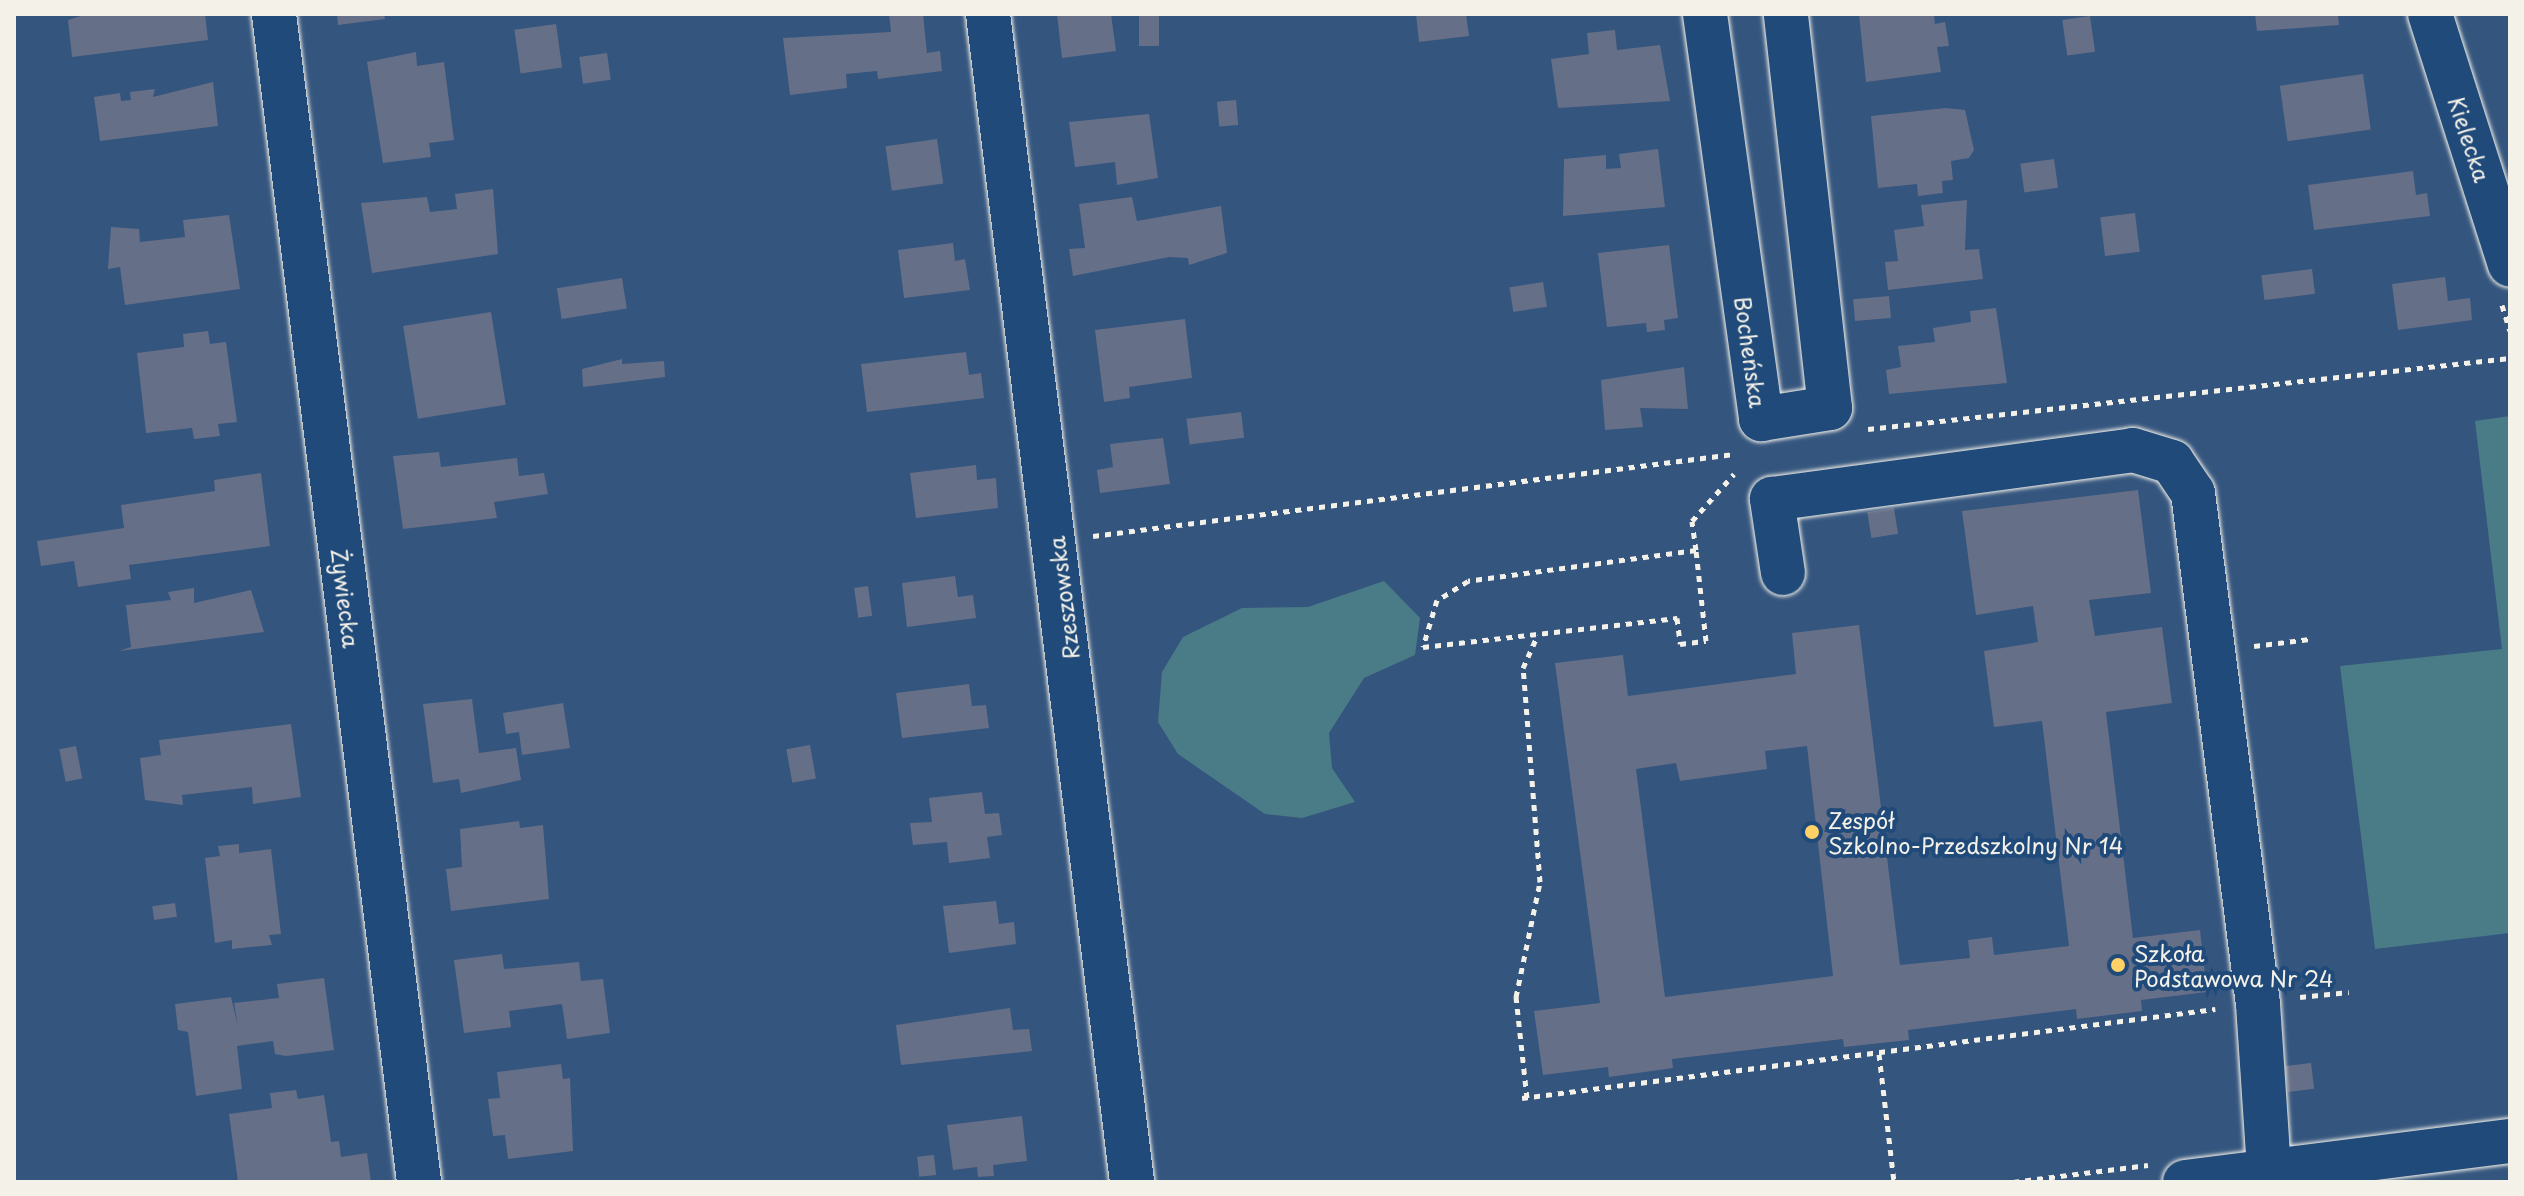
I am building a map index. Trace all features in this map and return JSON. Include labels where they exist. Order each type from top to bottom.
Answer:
[{"type":"street","name":"Żywiecka","points":[[274,14],[419,1182]]},
{"type":"street","name":"Rzeszowska","points":[[988,14],[1132,1182]]},
{"type":"street","name":"Bocheńska","points":[[1705,14],[1749,436],[1830,408]]},
{"type":"street","points":[[1786,14],[1830,408]]},
{"type":"street","name":"Kielecka","points":[[2430,14],[2510,265]]},
{"type":"street","points":[[1783,573],[1772,499],[2133,450],[2172,462],[2193,493],[2258,1004],[2269,1171]]},
{"type":"street","points":[[2185,1182],[2510,1141]]},
{"type":"path","points":[[1830,408],[1872,431],[2510,358]]},
{"type":"path","points":[[1078,538],[1749,436],[1740,468],[1692,521],[1696,550],[1706,641],[1680,644],[1677,618],[1423,647],[1437,600],[1468,581],[1696,550]]},
{"type":"path","points":[[1538,634],[1523,668],[1540,882],[1516,997],[1524,1098],[2258,1004]]},
{"type":"path","points":[[2214,652],[2310,639]]},
{"type":"path","points":[[1879,1054],[1894,1182]]},
{"type":"green space","points":[[2510,416],[2510,933],[2375,949],[2340,666],[2502,649],[2475,421]]},
{"type":"green space","points":[[1384,581],[1420,618],[1415,655],[1364,678],[1329,733],[1332,768],[1355,802],[1302,818],[1265,814],[1178,754],[1158,722],[1162,672],[1183,637],[1242,608],[1308,607]]},
{"type":"building","points":[[87,14],[205,14],[208,40],[72,57],[68,20]]},
{"type":"building","points":[[337,14],[384,14],[385,19],[338,25]]},
{"type":"building","points":[[889,14],[923,14],[927,53],[940,51],[942,71],[878,79],[877,71],[846,74],[847,88],[790,95],[783,38],[891,32]]},
{"type":"building","points":[[1057,14],[1111,14],[1116,51],[1062,58]]},
{"type":"building","points":[[1139,14],[1159,14],[1159,46],[1139,46]]},
{"type":"building","points":[[1416,14],[1466,14],[1469,36],[1419,42]]},
{"type":"building","points":[[1859,14],[1934,14],[1935,24],[1945,22],[1949,46],[1937,47],[1941,72],[1866,82]]},
{"type":"building","points":[[2255,14],[2338,14],[2339,25],[2257,31]]},
{"type":"building","points":[[2090,16],[2095,52],[2067,56],[2062,20]]},
{"type":"building","points":[[556,24],[562,68],[521,73],[514,30]]},
{"type":"building","points":[[1615,30],[1617,50],[1660,45],[1670,101],[1558,108],[1551,59],[1589,54],[1587,33]]},
{"type":"building","points":[[416,52],[417,66],[444,62],[454,140],[429,143],[431,157],[383,163],[367,62]]},
{"type":"building","points":[[607,53],[611,80],[583,84],[579,57]]},
{"type":"building","points":[[2363,74],[2371,129],[2288,141],[2280,86]]},
{"type":"building","points":[[213,82],[218,126],[100,141],[94,97],[120,93],[121,101],[131,100],[130,92],[155,89],[153,97]]},
{"type":"building","points":[[1236,100],[1238,125],[1219,127],[1217,102]]},
{"type":"building","points":[[1946,108],[1965,110],[1974,150],[1969,158],[1951,161],[1953,180],[1942,181],[1943,193],[1918,196],[1917,184],[1878,188],[1871,116]]},
{"type":"building","points":[[1149,114],[1158,178],[1117,185],[1115,162],[1075,167],[1069,122]]},
{"type":"building","points":[[937,139],[943,184],[892,191],[886,146]]},
{"type":"building","points":[[1658,149],[1665,207],[1563,216],[1564,159],[1606,155],[1606,169],[1621,168],[1619,154]]},
{"type":"building","points":[[2054,159],[2058,188],[2024,192],[2020,164]]},
{"type":"building","points":[[2413,171],[2416,195],[2427,193],[2430,216],[2314,230],[2308,185]]},
{"type":"building","points":[[493,189],[498,254],[372,273],[361,203],[427,197],[430,212],[457,209],[455,194]]},
{"type":"building","points":[[1132,197],[1137,221],[1221,206],[1227,253],[1189,265],[1188,258],[1169,257],[1073,276],[1069,249],[1085,248],[1079,204]]},
{"type":"building","points":[[1967,200],[1965,250],[1979,249],[1983,279],[1888,290],[1885,262],[1898,261],[1894,230],[1924,226],[1921,205]]},
{"type":"building","points":[[2135,213],[2140,252],[2105,256],[2100,217]]},
{"type":"building","points":[[229,215],[240,289],[125,305],[120,267],[108,269],[111,227],[139,229],[140,242],[185,237],[183,220]]},
{"type":"building","points":[[953,243],[955,261],[965,259],[970,290],[904,298],[898,250]]},
{"type":"building","points":[[1669,245],[1678,318],[1664,320],[1665,330],[1647,332],[1646,323],[1607,327],[1598,253]]},
{"type":"building","points":[[2312,269],[2315,294],[2264,300],[2261,275]]},
{"type":"building","points":[[2445,277],[2448,301],[2470,298],[2472,320],[2398,330],[2392,284]]},
{"type":"building","points":[[622,278],[627,309],[562,319],[557,288]]},
{"type":"building","points":[[1543,282],[1547,307],[1513,312],[1509,287]]},
{"type":"building","points":[[1889,296],[1891,318],[1855,321],[1853,299]]},
{"type":"building","points":[[1996,308],[2007,383],[1889,394],[1886,370],[1901,367],[1898,346],[1935,342],[1933,328],[1971,322],[1970,311]]},
{"type":"building","points":[[491,312],[506,405],[418,419],[403,326]]},
{"type":"building","points":[[1185,319],[1192,378],[1129,387],[1130,398],[1104,402],[1095,330]]},
{"type":"building","points":[[208,331],[210,344],[226,342],[237,422],[218,424],[220,436],[194,439],[192,428],[146,433],[137,353],[184,347],[183,334]]},
{"type":"building","points":[[966,352],[969,375],[981,373],[984,398],[867,412],[861,364]]},
{"type":"building","points":[[622,359],[622,364],[664,361],[665,377],[583,387],[582,369]]},
{"type":"building","points":[[1684,367],[1688,409],[1640,408],[1643,427],[1605,430],[1601,380]]},
{"type":"building","points":[[1241,412],[1244,438],[1190,445],[1186,419]]},
{"type":"building","points":[[1163,438],[1170,484],[1100,493],[1097,470],[1113,467],[1110,444]]},
{"type":"building","points":[[439,452],[441,467],[517,458],[519,476],[544,473],[548,494],[494,502],[497,518],[403,529],[393,456]]},
{"type":"building","points":[[976,465],[977,480],[996,478],[998,508],[916,518],[910,473]]},
{"type":"building","points":[[261,473],[270,546],[129,565],[131,579],[78,587],[74,561],[41,566],[37,541],[124,528],[121,505],[215,491],[214,480]]},
{"type":"building","points":[[2138,490],[2151,593],[2089,600],[2095,636],[2162,627],[2172,703],[2106,712],[2133,938],[2200,930],[2207,992],[2141,1000],[2142,1011],[2077,1019],[2076,1009],[1908,1030],[1909,1040],[1844,1047],[1843,1039],[1672,1059],[1673,1068],[1609,1077],[1608,1067],[1543,1075],[1534,1011],[1600,1003],[1555,663],[1623,655],[1628,696],[1796,674],[1792,633],[1859,625],[1900,965],[1970,958],[1968,940],[1992,937],[1994,955],[2069,946],[2042,721],[1994,727],[1984,651],[2038,642],[2033,606],[1976,615],[1962,511]],"holes":[[[1807,746],[1833,976],[1665,997],[1636,769],[1676,763],[1680,781],[1767,769],[1765,751]]]},
{"type":"building","points":[[1894,508],[1898,534],[1871,538],[1867,512]]},
{"type":"building","points":[[955,576],[958,597],[973,595],[976,618],[907,627],[902,583]]},
{"type":"building","points":[[868,586],[872,616],[858,618],[854,588]]},
{"type":"building","points":[[194,588],[194,603],[251,590],[264,632],[119,651],[131,647],[126,605],[171,600],[168,592]]},
{"type":"building","points":[[969,684],[972,706],[986,705],[989,728],[902,738],[896,693]]},
{"type":"building","points":[[472,699],[479,753],[516,748],[521,780],[461,793],[459,779],[433,783],[423,704]]},
{"type":"building","points":[[563,703],[570,748],[522,755],[519,732],[506,734],[503,713]]},
{"type":"building","points":[[291,724],[301,797],[253,804],[252,787],[182,795],[183,805],[145,800],[140,758],[161,755],[159,740]]},
{"type":"building","points":[[810,745],[816,778],[792,783],[786,749]]},
{"type":"building","points":[[76,746],[82,778],[66,782],[59,749]]},
{"type":"building","points":[[982,792],[985,814],[999,813],[1002,835],[987,837],[990,858],[949,863],[947,842],[913,845],[910,823],[932,822],[929,798]]},
{"type":"building","points":[[519,821],[520,828],[543,825],[549,899],[451,911],[446,869],[462,867],[460,829]]},
{"type":"building","points":[[239,844],[239,853],[271,849],[281,934],[269,935],[272,945],[232,949],[232,940],[215,943],[205,858],[220,856],[218,846]]},
{"type":"building","points":[[996,901],[999,924],[1014,922],[1016,944],[949,953],[943,906]]},
{"type":"building","points":[[175,903],[177,917],[154,920],[152,906]]},
{"type":"building","points":[[502,954],[504,969],[579,962],[581,981],[603,979],[610,1033],[567,1039],[562,1004],[509,1011],[511,1027],[464,1033],[454,960]]},
{"type":"building","points":[[324,978],[334,1050],[286,1056],[275,1054],[273,1041],[237,1046],[242,1089],[196,1096],[188,1032],[178,1030],[175,1004],[231,997],[238,1026],[234,1003],[279,998],[277,984]]},
{"type":"building","points":[[1010,1008],[1013,1030],[1029,1029],[1032,1051],[901,1065],[896,1025]]},
{"type":"building","points":[[2311,1063],[2314,1089],[2288,1092],[2285,1066]]},
{"type":"building","points":[[561,1064],[563,1079],[570,1078],[573,1151],[508,1159],[505,1135],[493,1136],[488,1099],[500,1098],[497,1072]]},
{"type":"building","points":[[296,1090],[298,1099],[324,1095],[331,1142],[339,1141],[341,1157],[367,1153],[371,1182],[238,1182],[229,1114],[272,1108],[270,1093]]},
{"type":"building","points":[[1022,1116],[1027,1161],[993,1165],[994,1176],[978,1177],[977,1167],[953,1170],[947,1125]]},
{"type":"building","points":[[934,1155],[936,1175],[919,1177],[917,1157]]},
{"type":"place","name":"Zespół Szkolno-Przedszkolny Nr 14","points":[[1812,832]]},
{"type":"place","name":"Szkoła Podstawowa Nr 24","points":[[2118,965]]}]
